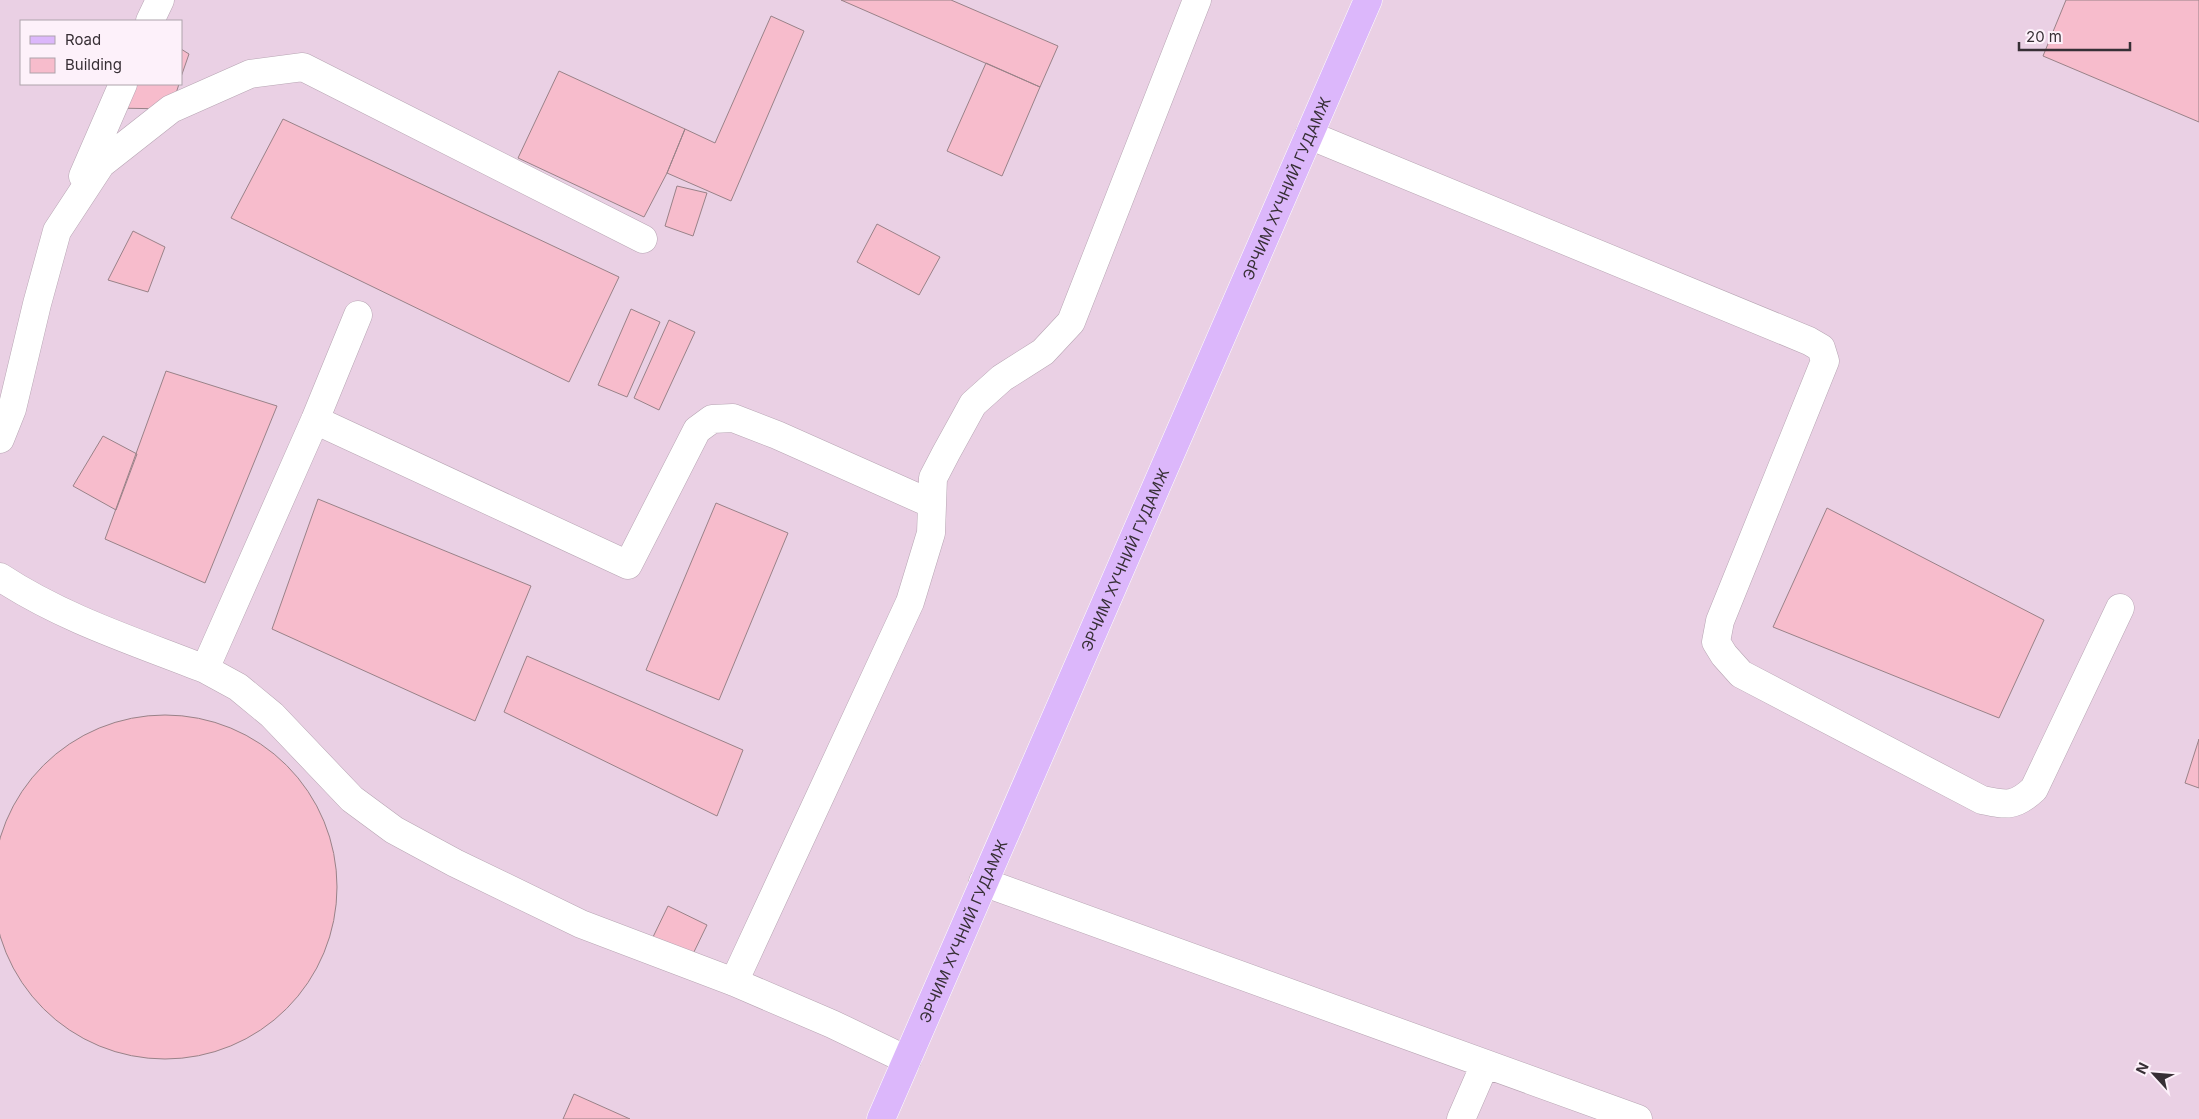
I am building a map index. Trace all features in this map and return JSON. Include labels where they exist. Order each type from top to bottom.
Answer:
[{"type":"main road","name":"ЭРЧИМ ХҮЧНИЙ ГУДАМЖ","points":[[881,1119],[1368,0]]},
{"type":"lane","points":[[150,20],[160,0]]},
{"type":"lane","points":[[734,982],[910,602],[931,533],[933,478],[973,404],[1002,378],[1043,352],[1071,322],[1197,0]]},
{"type":"lane","points":[[0,439],[12,409],[37,304],[57,232],[101,164],[171,109],[250,74],[303,67],[643,239]]},
{"type":"lane","points":[[62,224],[123,85]]},
{"type":"lane","points":[[1309,135],[1809,341],[1821,348],[1825,361],[1720,621],[1716,642],[1727,660],[1741,674],[1982,800],[2006,803],[2021,802],[2034,789],[2120,608]]},
{"type":"lane","points":[[205,669],[315,420],[358,315]]},
{"type":"lane","points":[[315,420],[628,565],[697,430],[712,419],[733,418],[777,434],[932,504]]},
{"type":"lane","points":[[0,577],[32,598],[65,614],[109,633],[205,669],[238,687],[272,715],[352,799],[394,830],[455,863],[581,924],[734,982],[832,1024],[907,1060]]},
{"type":"lane","points":[[983,882],[1638,1119]]},
{"type":"lane","points":[[1461,1119],[1484,1064]]},
{"type":"shaded area","points":[[0,0],[2199,0],[2199,1119],[0,1119]]},
{"type":"building","points":[[841,0],[951,0],[1058,46],[1040,87]]},
{"type":"building","points":[[2066,0],[2199,0],[2199,122],[2043,56]]},
{"type":"building","points":[[771,16],[804,31],[731,201],[667,173],[685,129],[715,143]]},
{"type":"building","points":[[182,50],[189,54],[182,74]]},
{"type":"building","points":[[986,63],[1040,87],[1002,176],[947,151]]},
{"type":"building","points":[[559,71],[685,129],[667,173],[644,217],[518,158]]},
{"type":"building","points":[[130,85],[179,85],[171,109],[112,108]]},
{"type":"building","points":[[283,119],[619,277],[569,382],[231,218]]},
{"type":"building","points":[[677,186],[707,193],[693,236],[665,226]]},
{"type":"building","points":[[877,224],[940,257],[919,295],[857,262]]},
{"type":"building","points":[[133,231],[165,247],[148,292],[108,280]]},
{"type":"building","points":[[631,309],[660,322],[627,397],[598,385]]},
{"type":"building","points":[[669,320],[695,332],[659,410],[634,398]]},
{"type":"building","points":[[166,371],[277,406],[205,583],[105,539]]},
{"type":"building","points":[[103,436],[137,454],[116,510],[73,486]]},
{"type":"building","points":[[318,499],[531,586],[475,721],[272,629]]},
{"type":"building","points":[[716,503],[788,533],[719,700],[646,670]]},
{"type":"building","points":[[1827,508],[2044,620],[1999,718],[1773,627]]},
{"type":"building","points":[[527,656],[743,750],[717,816],[504,712]]},
{"type":"building","points":[[148,716],[182,716],[215,723],[246,736],[274,754],[298,778],[316,806],[329,837],[336,870],[336,904],[329,937],[316,968],[298,996],[274,1020],[246,1038],[215,1051],[182,1058],[148,1058],[115,1051],[70,1030],[56,1020],[32,996],[22,982],[7,953],[-1,928],[-1,846],[7,821],[22,792],[32,778],[56,754],[70,744],[115,723]]},
{"type":"building","points":[[2199,739],[2199,788],[2185,783]]},
{"type":"building","points":[[668,906],[707,925],[692,956],[653,937]]},
{"type":"building","points":[[574,1094],[630,1119],[563,1119]]}]
